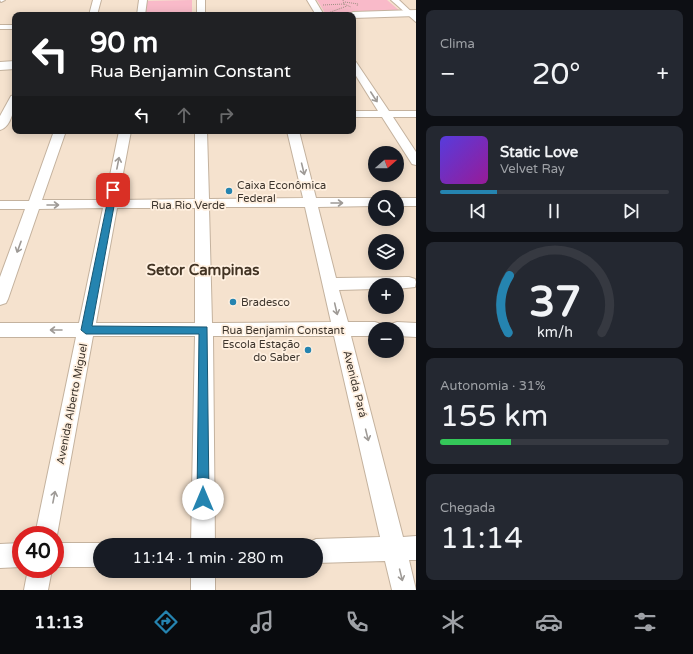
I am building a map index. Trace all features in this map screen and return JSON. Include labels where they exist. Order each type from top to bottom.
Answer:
[{"type":"main road","points":[[356,15],[414,15]]},
{"type":"main road","points":[[0,66],[12,65]]},
{"type":"street","points":[[94,12],[97,0]]},
{"type":"street","points":[[141,12],[142,0]]},
{"type":"street","points":[[201,0],[201,12]]},
{"type":"street","points":[[311,0],[322,12]]},
{"type":"street","points":[[395,0],[414,15]]},
{"type":"street","points":[[2,29],[12,27]]},
{"type":"street","points":[[356,69],[416,161]]},
{"type":"street","points":[[0,127],[12,105]]},
{"type":"street","points":[[356,114],[416,114]]},
{"type":"street","points":[[0,299],[59,134]]},
{"type":"street","name":"Avenida Alberto Miguel","points":[[48,526],[124,134]]},
{"type":"street","points":[[201,134],[204,330],[203,538]]},
{"type":"street","name":"Avenida Pará","points":[[294,134],[341,329],[405,548],[404,590]]},
{"type":"street","name":"Rua Rio Verde","points":[[0,205],[201,205],[368,202]]},
{"type":"street","points":[[404,202],[416,202]]},
{"type":"street","points":[[330,284],[408,282]]},
{"type":"street","name":"Rua Benjamin Constant","points":[[0,330],[368,329]]},
{"type":"street","points":[[404,329],[416,330]]},
{"type":"street","points":[[323,551],[405,548]]},
{"type":"street","points":[[0,556],[12,555]]},
{"type":"street","points":[[64,555],[93,555]]},
{"type":"street","points":[[36,590],[38,578]]},
{"type":"street","points":[[203,578],[203,590]]},
{"type":"path","points":[[343,0],[347,6]]},
{"type":"path","points":[[320,5],[344,3],[358,4],[357,7],[347,6],[330,12]]},
{"type":"shaded area","points":[[192,0],[192,12],[145,12],[146,1]]},
{"type":"shaded area","points":[[317,0],[387,0],[400,11],[356,12],[324,12]]},
{"type":"place","name":"Caixa Econômica Federal","points":[[229,191]]},
{"type":"place","name":"Bradesco","points":[[233,302]]},
{"type":"place","name":"Escola Estação do Saber","points":[[308,350]]},
{"type":"district","name":"Setor Campinas","points":[[203,270]]},
{"type":"route","points":[[113,190],[86,330],[204,330],[203,499]]}]
